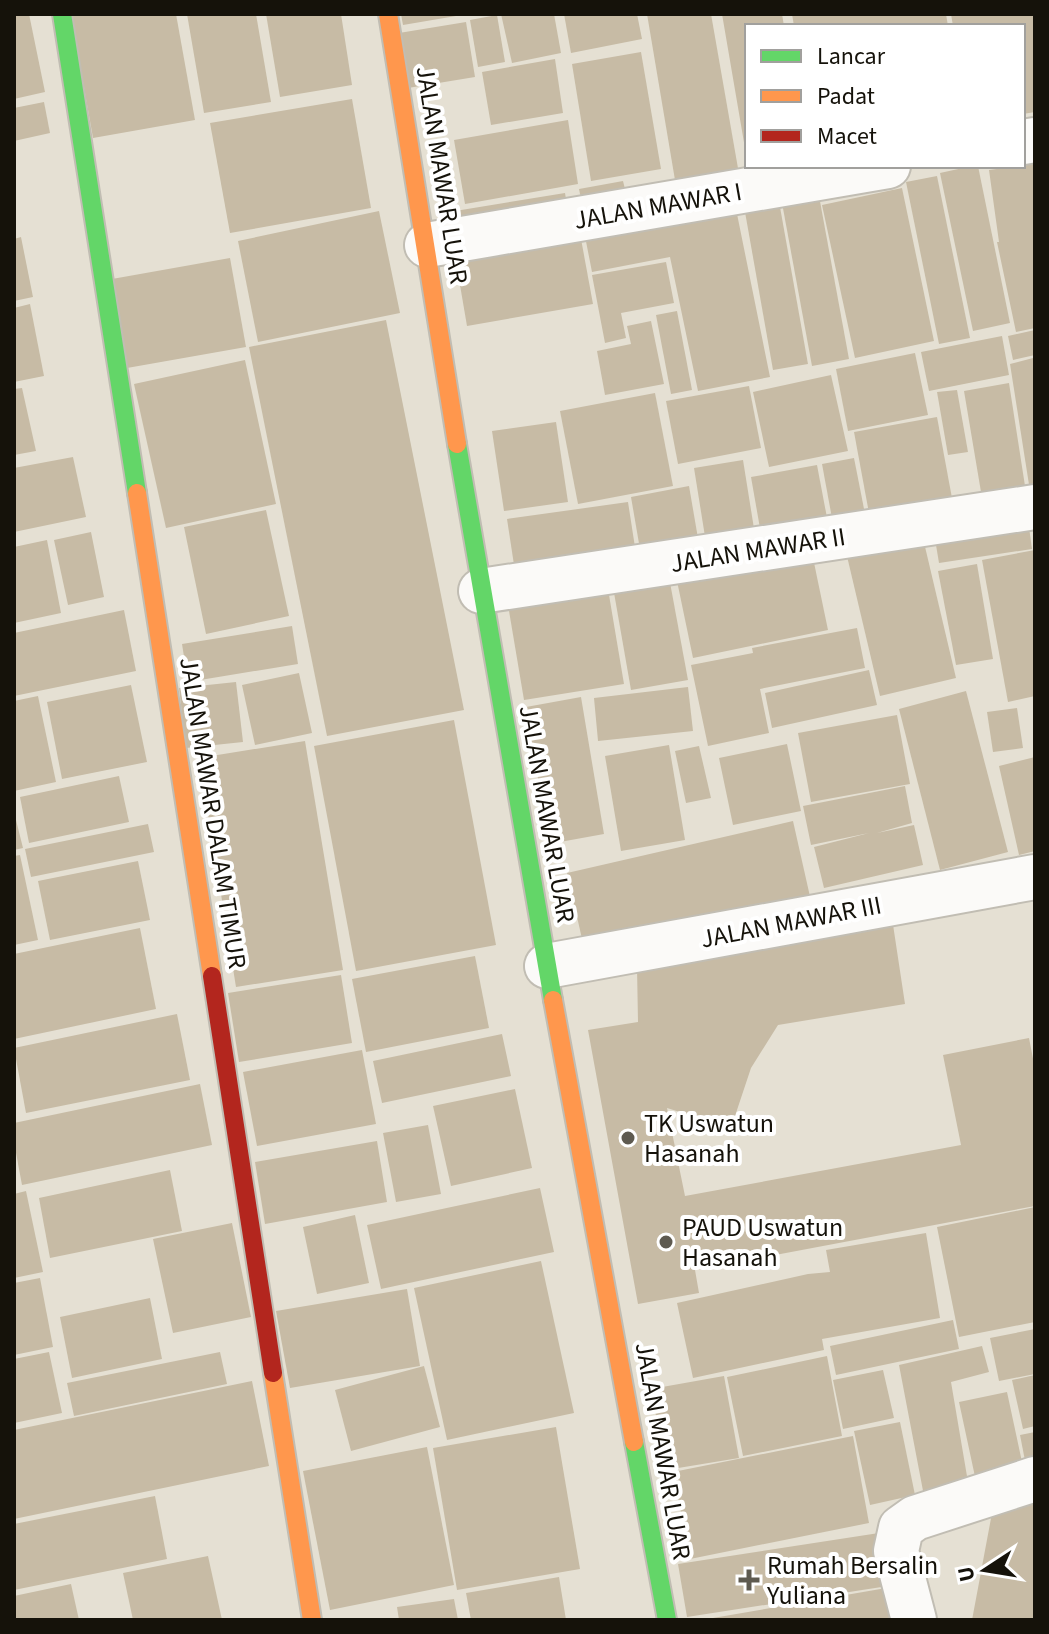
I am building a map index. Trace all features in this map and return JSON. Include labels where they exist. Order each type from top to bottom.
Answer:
[{"type":"street","name":"JALAN MAWAR DALAM TIMUR","points":[[62,14],[312,1620]]},
{"type":"street","name":"JALAN MAWAR LUAR","points":[[388,14],[481,591],[667,1620]]},
{"type":"street","name":"JALAN MAWAR I","points":[[427,245],[876,168]]},
{"type":"street","name":"JALAN MAWAR II","points":[[481,591],[1035,507]]},
{"type":"street","name":"JALAN MAWAR III","points":[[547,966],[1035,877]]},
{"type":"street","points":[[914,1620],[896,1551],[901,1528],[915,1518],[1035,1479]]},
{"type":"building","points":[[14,14],[29,14],[45,92],[14,99]]},
{"type":"building","points":[[71,14],[176,14],[195,120],[93,138]]},
{"type":"building","points":[[187,14],[256,14],[271,102],[204,113]]},
{"type":"building","points":[[266,14],[341,14],[352,85],[280,97]]},
{"type":"building","points":[[401,14],[456,14],[456,16],[403,25]]},
{"type":"building","points":[[501,14],[554,14],[561,53],[512,63]]},
{"type":"building","points":[[564,14],[637,14],[642,39],[571,53]]},
{"type":"building","points":[[647,14],[711,14],[739,174],[676,186]]},
{"type":"building","points":[[722,14],[782,14],[784,24],[745,24],[745,148]]},
{"type":"building","points":[[792,14],[946,14],[948,24],[794,24]]},
{"type":"building","points":[[951,14],[1035,14],[1035,112],[1025,114],[1025,24],[953,24]]},
{"type":"building","points":[[497,15],[505,62],[478,67],[470,20]]},
{"type":"building","points":[[466,22],[475,77],[408,88],[399,33]]},
{"type":"building","points":[[641,52],[661,169],[591,181],[572,64]]},
{"type":"building","points":[[555,59],[563,113],[491,125],[482,72]]},
{"type":"building","points":[[352,99],[371,208],[230,233],[210,123]]},
{"type":"building","points":[[44,102],[50,133],[14,141],[14,108]]},
{"type":"building","points":[[568,120],[578,184],[465,204],[454,140]]},
{"type":"building","points":[[1035,164],[1035,328],[1016,332],[997,242],[989,170],[1025,168],[1025,165]]},
{"type":"building","points":[[978,168],[1010,323],[973,331],[940,173]]},
{"type":"building","points":[[937,176],[970,338],[939,344],[906,182]]},
{"type":"building","points":[[623,181],[629,205],[584,213],[579,189]]},
{"type":"building","points":[[817,185],[849,359],[812,366],[780,192]]},
{"type":"building","points":[[902,188],[934,341],[855,358],[822,205]]},
{"type":"building","points":[[565,193],[569,217],[447,236],[443,213]]},
{"type":"building","points":[[735,204],[770,377],[698,391],[670,257],[592,272],[583,226]]},
{"type":"building","points":[[780,207],[808,364],[773,370],[745,212]]},
{"type":"building","points":[[379,211],[400,313],[258,342],[238,241]]},
{"type":"building","points":[[579,228],[593,304],[467,326],[454,250]]},
{"type":"building","points":[[21,237],[33,297],[14,301],[14,239]]},
{"type":"building","points":[[230,258],[246,347],[127,368],[112,279]]},
{"type":"building","points":[[666,262],[674,303],[621,313],[626,338],[605,343],[592,275]]},
{"type":"building","points":[[30,304],[44,376],[14,382],[14,308]]},
{"type":"building","points":[[677,311],[692,390],[671,394],[656,315]]},
{"type":"building","points":[[386,320],[464,710],[327,736],[249,347]]},
{"type":"building","points":[[651,321],[664,384],[605,395],[597,351],[631,344],[627,326]]},
{"type":"building","points":[[1035,330],[1035,355],[1013,360],[1008,336]]},
{"type":"building","points":[[1002,336],[1009,375],[929,391],[921,352]]},
{"type":"building","points":[[915,353],[928,415],[848,431],[836,369]]},
{"type":"building","points":[[1033,358],[1035,490],[1030,491],[1010,364]]},
{"type":"building","points":[[245,360],[276,504],[166,528],[134,384]]},
{"type":"building","points":[[831,375],[848,451],[769,467],[753,392]]},
{"type":"building","points":[[1009,383],[1025,486],[981,492],[964,391]]},
{"type":"building","points":[[749,386],[761,448],[678,464],[666,401]]},
{"type":"building","points":[[22,388],[36,451],[14,455],[14,389]]},
{"type":"building","points":[[957,390],[968,452],[948,455],[937,392]]},
{"type":"building","points":[[655,393],[673,486],[578,504],[560,411]]},
{"type":"building","points":[[937,417],[954,509],[871,524],[854,432]]},
{"type":"building","points":[[556,422],[568,502],[504,511],[492,431]]},
{"type":"building","points":[[73,457],[86,517],[14,532],[14,468]]},
{"type":"building","points":[[854,458],[867,524],[834,529],[822,464]]},
{"type":"building","points":[[743,460],[756,541],[707,549],[694,468]]},
{"type":"building","points":[[817,465],[828,523],[761,534],[751,477]]},
{"type":"building","points":[[689,486],[700,550],[642,561],[631,497]]},
{"type":"building","points":[[628,502],[637,560],[516,578],[507,519]]},
{"type":"building","points":[[266,510],[289,616],[206,634],[184,527]]},
{"type":"building","points":[[1028,520],[1032,549],[939,563],[934,533]]},
{"type":"building","points":[[91,532],[104,597],[68,605],[54,540]]},
{"type":"building","points":[[922,534],[956,678],[880,696],[846,552]]},
{"type":"building","points":[[47,540],[61,613],[14,623],[14,547]]},
{"type":"building","points":[[1035,550],[1035,696],[1008,702],[982,560]]},
{"type":"building","points":[[812,553],[828,630],[693,658],[677,581]]},
{"type":"building","points":[[977,564],[993,659],[956,665],[938,571]]},
{"type":"building","points":[[669,577],[688,680],[631,690],[613,587]]},
{"type":"building","points":[[607,583],[624,684],[524,700],[507,599]]},
{"type":"building","points":[[124,610],[136,671],[14,696],[14,633]]},
{"type":"building","points":[[292,626],[298,664],[188,682],[182,644]]},
{"type":"building","points":[[857,628],[865,668],[760,689],[769,733],[708,746],[691,665],[753,653],[752,648]]},
{"type":"building","points":[[869,670],[877,705],[772,728],[765,693]]},
{"type":"building","points":[[299,673],[312,733],[255,745],[242,685]]},
{"type":"building","points":[[236,682],[243,742],[186,748],[179,688]]},
{"type":"building","points":[[131,685],[147,762],[62,779],[47,702]]},
{"type":"building","points":[[688,687],[693,731],[598,741],[594,698]]},
{"type":"building","points":[[966,691],[1008,852],[940,870],[899,709]]},
{"type":"building","points":[[38,696],[56,782],[14,791],[14,701]]},
{"type":"building","points":[[581,697],[604,834],[549,844],[526,707]]},
{"type":"building","points":[[1017,708],[1023,748],[993,752],[987,712]]},
{"type":"building","points":[[897,715],[910,784],[811,802],[798,733]]},
{"type":"building","points":[[454,720],[496,945],[356,971],[314,746]]},
{"type":"building","points":[[305,741],[343,970],[236,987],[199,758]]},
{"type":"building","points":[[787,744],[801,811],[733,825],[719,758]]},
{"type":"building","points":[[669,745],[685,840],[621,851],[605,756]]},
{"type":"building","points":[[699,746],[711,798],[686,803],[675,751]]},
{"type":"building","points":[[1035,757],[1035,851],[1019,855],[999,766]]},
{"type":"building","points":[[119,776],[129,822],[29,843],[20,797]]},
{"type":"building","points":[[905,786],[912,823],[877,833],[914,825],[923,865],[824,888],[814,847],[869,833],[811,845],[803,806]]},
{"type":"building","points":[[14,812],[23,848],[14,850]]},
{"type":"building","points":[[793,821],[811,901],[585,952],[567,873]]},
{"type":"building","points":[[148,824],[154,852],[31,877],[25,849]]},
{"type":"building","points":[[20,855],[38,940],[14,945],[14,856]]},
{"type":"building","points":[[138,861],[150,920],[50,940],[38,881]]},
{"type":"building","points":[[892,918],[905,1004],[778,1025],[751,1068],[731,1128],[667,1108],[685,1196],[961,1145],[943,1055],[1029,1038],[1035,1069],[1035,1206],[695,1270],[699,1293],[638,1304],[588,1030],[638,1022],[637,967]]},
{"type":"building","points":[[140,928],[156,1009],[14,1039],[14,954]]},
{"type":"building","points":[[475,956],[489,1028],[366,1052],[352,979]]},
{"type":"building","points":[[341,975],[352,1043],[239,1062],[228,993]]},
{"type":"building","points":[[177,1014],[190,1080],[26,1113],[14,1048]]},
{"type":"building","points":[[502,1034],[511,1076],[382,1103],[373,1061]]},
{"type":"building","points":[[362,1050],[376,1124],[257,1146],[243,1072]]},
{"type":"building","points":[[200,1084],[212,1145],[22,1185],[14,1142],[14,1123]]},
{"type":"building","points":[[515,1089],[532,1168],[451,1186],[433,1106]]},
{"type":"building","points":[[428,1125],[441,1194],[396,1202],[383,1133]]},
{"type":"building","points":[[377,1141],[387,1202],[265,1224],[255,1162]]},
{"type":"building","points":[[170,1170],[182,1231],[50,1258],[39,1198]]},
{"type":"building","points":[[540,1188],[554,1252],[381,1289],[367,1225]]},
{"type":"building","points":[[26,1191],[43,1272],[14,1278],[14,1194]]},
{"type":"building","points":[[1035,1207],[1035,1322],[959,1337],[937,1227]]},
{"type":"building","points":[[355,1215],[369,1283],[317,1294],[303,1227]]},
{"type":"building","points":[[232,1223],[251,1317],[173,1333],[153,1239]]},
{"type":"building","points":[[926,1233],[940,1318],[822,1339],[824,1350],[693,1378],[677,1303],[808,1274],[830,1272],[826,1250]]},
{"type":"building","points":[[541,1261],[574,1413],[447,1440],[414,1288]]},
{"type":"building","points":[[40,1278],[53,1347],[14,1355],[14,1283]]},
{"type":"building","points":[[407,1289],[420,1366],[290,1388],[276,1311]]},
{"type":"building","points":[[150,1298],[162,1359],[72,1378],[60,1317]]},
{"type":"building","points":[[953,1320],[959,1349],[836,1375],[830,1346]]},
{"type":"building","points":[[1035,1329],[1035,1374],[999,1381],[990,1338]]},
{"type":"building","points":[[982,1346],[989,1372],[951,1382],[969,1488],[924,1496],[899,1365]]},
{"type":"building","points":[[49,1352],[62,1413],[14,1423],[14,1359]]},
{"type":"building","points":[[220,1352],[227,1384],[74,1416],[67,1383]]},
{"type":"building","points":[[827,1356],[842,1436],[743,1456],[727,1377]]},
{"type":"building","points":[[424,1366],[440,1427],[351,1451],[335,1390]]},
{"type":"building","points":[[883,1370],[894,1418],[843,1429],[833,1380]]},
{"type":"building","points":[[1035,1375],[1035,1426],[1023,1429],[1012,1380]]},
{"type":"building","points":[[724,1376],[739,1458],[666,1470],[651,1389]]},
{"type":"building","points":[[252,1381],[269,1466],[14,1519],[14,1430]]},
{"type":"building","points":[[1007,1392],[1025,1476],[977,1486],[959,1402]]},
{"type":"building","points":[[900,1422],[915,1495],[870,1505],[854,1431]]},
{"type":"building","points":[[556,1427],[580,1569],[457,1590],[433,1448]]},
{"type":"building","points":[[1035,1432],[1035,1474],[1028,1476],[1020,1435]]},
{"type":"building","points":[[853,1436],[869,1523],[690,1559],[673,1472]]},
{"type":"building","points":[[427,1447],[454,1585],[330,1610],[303,1471]]},
{"type":"building","points":[[155,1496],[167,1559],[14,1590],[14,1524]]},
{"type":"building","points":[[995,1497],[1035,1504],[1035,1620],[972,1620]]},
{"type":"building","name":"Rumah Bersalin Yuliana","points":[[879,1533],[888,1586],[687,1617],[678,1564]]},
{"type":"building","points":[[208,1556],[222,1620],[133,1620],[123,1573]]},
{"type":"building","points":[[559,1577],[566,1620],[471,1620],[466,1593]]},
{"type":"building","points":[[71,1584],[79,1620],[14,1620],[14,1596]]},
{"type":"building","points":[[892,1587],[898,1620],[713,1620],[713,1618]]},
{"type":"building","points":[[454,1599],[458,1620],[399,1620],[397,1607]]},
{"type":"traffic: fast","points":[[62,14],[137,493]]},
{"type":"traffic: fast","points":[[457,444],[553,1000]]},
{"type":"traffic: fast","points":[[634,1442],[667,1620]]},
{"type":"traffic: slow","points":[[388,14],[457,444]]},
{"type":"traffic: slow","points":[[137,493],[212,976]]},
{"type":"traffic: slow","points":[[553,1000],[634,1442]]},
{"type":"traffic: slow","points":[[273,1373],[312,1620]]},
{"type":"traffic: jam","points":[[212,976],[273,1373]]},
{"type":"place","name":"TK Uswatun Hasanah","points":[[628,1138]]},
{"type":"place","name":"PAUD Uswatun Hasanah","points":[[666,1242]]},
{"type":"place","name":"Rumah Bersalin Yuliana","points":[[749,1580]]}]
